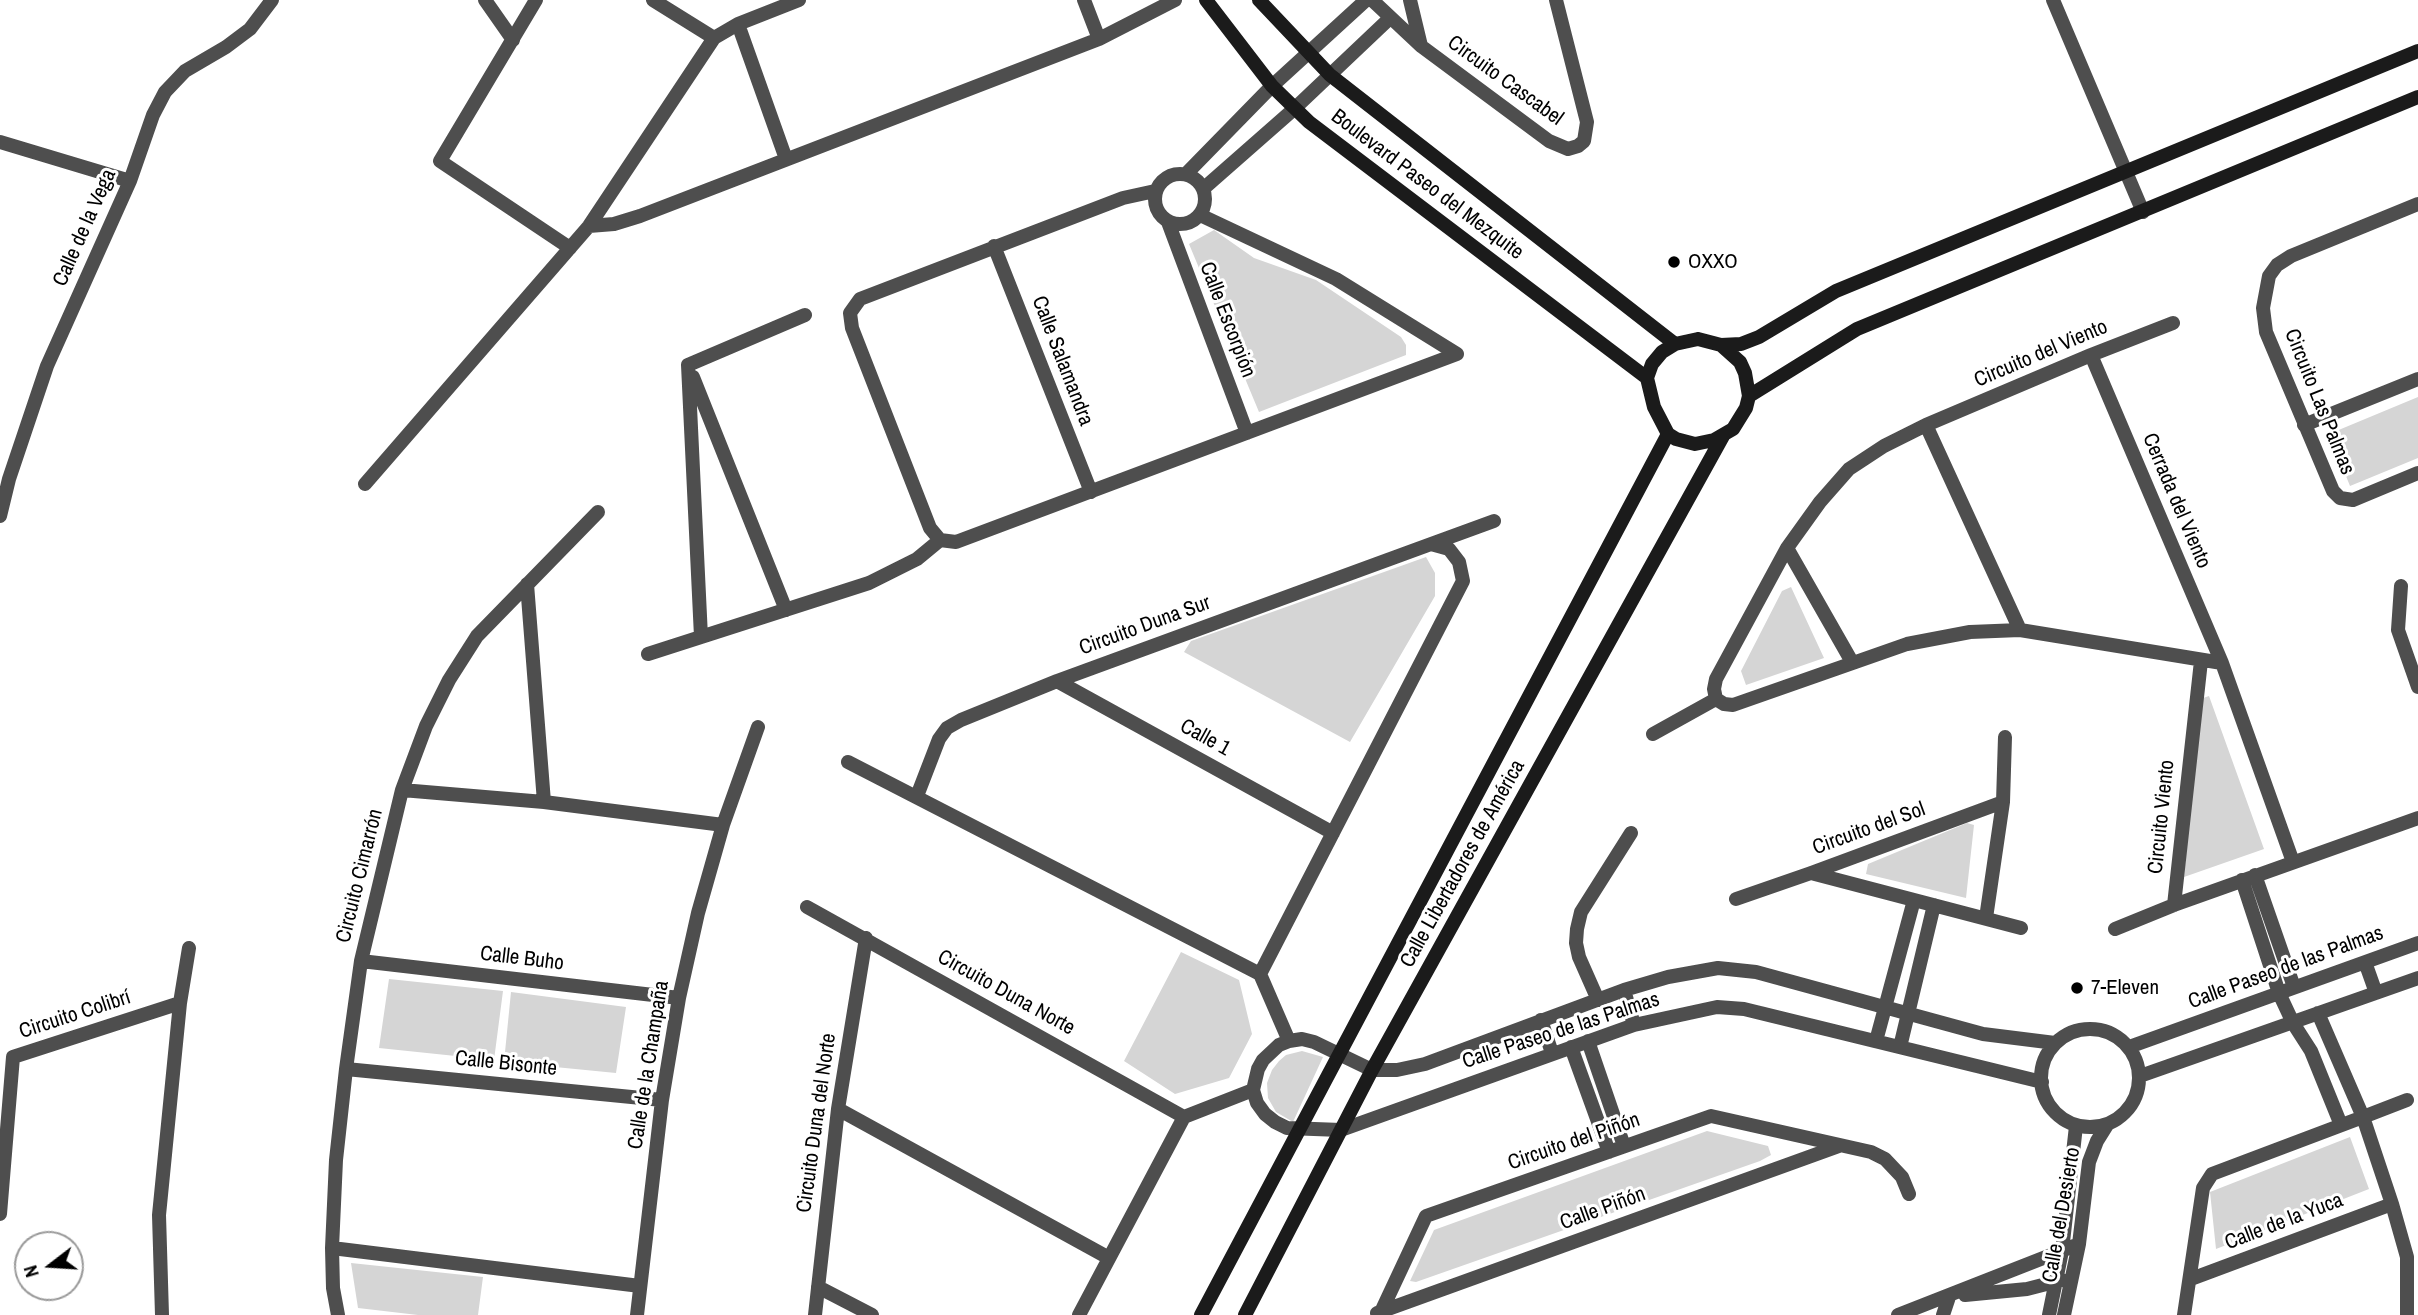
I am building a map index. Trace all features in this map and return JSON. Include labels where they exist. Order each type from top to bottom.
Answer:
[{"type":"street","name":"Calle de la Vega","points":[[0,516],[9,479],[47,366],[130,181],[153,116],[165,92],[185,71],[250,29],[272,0]]},
{"type":"street","points":[[485,0],[513,40]]},
{"type":"street","points":[[537,0],[440,160],[570,248]]},
{"type":"street","points":[[653,0],[714,38]]},
{"type":"street","points":[[365,484],[589,226],[714,38],[738,24],[799,0]]},
{"type":"street","points":[[1084,0],[1099,39]]},
{"type":"street","points":[[589,226],[614,224],[640,216],[1099,39],[1175,0]]},
{"type":"street","name":"Boulevard Paseo del Mezquite","points":[[1206,0],[1272,86],[1294,108],[1647,378]]},
{"type":"street","name":"Boulevard Paseo del Mezquite","points":[[1259,0],[1330,75],[1675,344]]},
{"type":"street","points":[[1186,174],[1272,86],[1366,0]]},
{"type":"street","name":"Circuito Cascabel","points":[[1372,0],[1422,46],[1549,141],[1568,149],[1584,141],[1587,122],[1556,0]]},
{"type":"street","name":"Circuito Cascabel","points":[[1410,0],[1422,46]]},
{"type":"street","points":[[2053,0],[2143,212]]},
{"type":"street","points":[[1203,189],[1390,18]]},
{"type":"street","points":[[738,24],[786,159]]},
{"type":"street","points":[[1721,345],[1740,362],[1748,384],[1748,396],[1741,419],[1723,436],[1714,440],[1695,443],[1676,439],[1668,434],[1654,407],[1647,378],[1652,364],[1662,352],[1675,344],[1698,339],[1721,345],[1741,344],[1759,337],[1836,291],[2418,51]]},
{"type":"street","points":[[1748,396],[1857,329],[2418,97]]},
{"type":"street","points":[[0,142],[130,181]]},
{"type":"street","points":[[1186,174],[1199,182],[1203,189],[1204,207],[1191,222],[1168,222],[1156,209],[1156,191],[1167,177],[1186,174]]},
{"type":"street","points":[[1156,191],[1123,198],[860,299],[850,313],[852,328],[930,528],[940,540],[956,542],[1457,354],[1336,279],[1199,215]]},
{"type":"street","name":"Circuito Las Palmas","points":[[2418,204],[2291,256],[2277,265],[2269,276],[2263,309],[2266,332],[2333,491],[2340,498],[2353,500],[2418,473]]},
{"type":"street","name":"Calle Escorpión","points":[[1168,222],[1247,433]]},
{"type":"street","name":"Calle Salamandra","points":[[994,246],[1091,492]]},
{"type":"street","points":[[688,365],[804,315]]},
{"type":"street","name":"Circuito del Viento","points":[[1716,699],[1716,679],[1787,548],[1820,502],[1849,469],[1884,446],[1926,425],[2173,323]]},
{"type":"street","name":"Cerrada del Viento","points":[[2091,355],[2222,663]]},
{"type":"street","points":[[688,365],[786,610]]},
{"type":"street","points":[[688,365],[701,637]]},
{"type":"street","points":[[2304,425],[2418,379]]},
{"type":"street","points":[[1926,425],[2020,630]]},
{"type":"street","name":"Calle Libertadores de América","points":[[1200,1315],[1301,1130],[1668,434]]},
{"type":"street","name":"Calle Libertadores de América","points":[[1245,1315],[1373,1070],[1723,436]]},
{"type":"street","name":"Circuito Cimarrón","points":[[338,1315],[333,1288],[332,1248],[336,1160],[346,1069],[361,961],[402,789],[426,726],[449,680],[477,636],[598,512]]},
{"type":"street","name":"Circuito Duna Sur","points":[[917,796],[939,739],[947,728],[961,720],[1058,681],[1494,521]]},
{"type":"street","points":[[648,654],[869,583],[917,559],[940,540]]},
{"type":"street","points":[[1260,974],[1463,582],[1459,562],[1449,549],[1431,544]]},
{"type":"street","points":[[1787,548],[1852,662]]},
{"type":"street","points":[[527,584],[544,802]]},
{"type":"street","points":[[2401,586],[2398,630],[2418,687]]},
{"type":"street","points":[[1653,734],[1716,699],[1733,705],[1907,644],[1970,632],[2020,630],[2222,663],[2293,862]]},
{"type":"street","name":"Circuito Viento","points":[[2201,661],[2174,905],[2418,818]]},
{"type":"street","name":"Calle 1","points":[[1058,681],[1333,833]]},
{"type":"street","name":"Calle de la Champaña","points":[[637,1315],[662,1100],[679,998],[698,913],[723,825],[758,727]]},
{"type":"street","points":[[1986,918],[2003,802],[2005,737]]},
{"type":"street","points":[[848,762],[1260,974],[1289,1041]]},
{"type":"street","points":[[402,789],[544,802],[723,825]]},
{"type":"street","name":"Circuito del Sol","points":[[1811,873],[2003,802]]},
{"type":"street","points":[[1598,1000],[1579,957],[1577,929],[1581,912],[1631,833]]},
{"type":"street","points":[[1736,898],[1811,873]]},
{"type":"street","name":"Circuito del Sol","points":[[1811,873],[2021,928]]},
{"type":"street","points":[[2248,878],[2294,987]]},
{"type":"street","points":[[2248,878],[2279,993],[2293,1023],[2311,1051],[2341,1125]]},
{"type":"street","points":[[1876,1041],[1914,900]]},
{"type":"street","points":[[1899,1047],[1934,905]]},
{"type":"street","points":[[2115,929],[2174,905]]},
{"type":"street","name":"Circuito Duna Norte","points":[[807,907],[1184,1117]]},
{"type":"street","name":"Circuito Duna del Norte","points":[[815,1315],[838,1109],[866,938]]},
{"type":"street","name":"Calle Paseo de las Palmas","points":[[2129,1047],[2418,943]]},
{"type":"street","points":[[162,1315],[159,1215],[180,1003],[189,948]]},
{"type":"street","name":"Calle Buho","points":[[361,961],[679,998]]},
{"type":"street","points":[[2365,962],[2376,993]]},
{"type":"street","name":"Calle Paseo de las Palmas","points":[[1373,1070],[1398,1070],[1425,1064],[1624,990],[1668,977],[1718,968],[1756,972],[1983,1034],[2055,1043]]},
{"type":"street","points":[[2140,1076],[2418,978]]},
{"type":"street","points":[[1624,990],[1634,1025]]},
{"type":"street","name":"Circuito Colibrí","points":[[0,1214],[13,1057],[180,1003]]},
{"type":"street","name":"Calle Paseo de las Palmas","points":[[1301,1130],[1341,1130],[1634,1025],[1717,1007],[1744,1009],[2042,1082]]},
{"type":"street","points":[[2318,1013],[2362,1117],[2392,1204],[2407,1257],[2407,1315]]},
{"type":"street","points":[[1541,1020],[1552,1053]]},
{"type":"street","points":[[2085,1029],[2101,1030],[2117,1036],[2129,1047],[2137,1060],[2140,1076],[2138,1092],[2131,1106],[2120,1118],[2091,1128],[2076,1126],[2061,1118],[2049,1105],[2042,1090],[2041,1073],[2045,1057],[2055,1043],[2069,1033],[2085,1029]]},
{"type":"street","points":[[1301,1130],[1275,1122],[1258,1103],[1253,1090],[1263,1060],[1279,1045],[1303,1039],[1373,1070]]},
{"type":"street","points":[[1588,1041],[1625,1146]]},
{"type":"street","points":[[1571,1047],[1609,1152]]},
{"type":"street","name":"Calle Bisonte","points":[[346,1069],[662,1100]]},
{"type":"street","points":[[1079,1315],[1184,1117],[1253,1090]]},
{"type":"street","points":[[2184,1315],[2203,1188],[2212,1174],[2407,1100]]},
{"type":"street","points":[[838,1109],[1109,1258]]},
{"type":"street","name":"Circuito del Piñón","points":[[1377,1313],[1426,1216],[1711,1116],[1871,1152],[1885,1159],[1902,1177],[1909,1194]]},
{"type":"street","name":"Calle del Desierto","points":[[2064,1315],[2079,1244],[2089,1162],[2106,1125]]},
{"type":"street","name":"Calle del Desierto","points":[[2049,1315],[2062,1251],[2076,1126]]},
{"type":"street","name":"Calle Piñón","points":[[1377,1313],[1840,1145]]},
{"type":"street","name":"Calle de la Yuca","points":[[2191,1279],[2392,1204]]},
{"type":"street","points":[[1898,1315],[1950,1297],[2079,1244]]},
{"type":"street","points":[[332,1248],[640,1286]]},
{"type":"street","points":[[1950,1297],[2028,1289],[2072,1276]]},
{"type":"street","points":[[818,1287],[872,1315]]},
{"type":"street","points":[[1943,1315],[1950,1297]]},
{"type":"shaded area","points":[[1214,230],[1254,258],[1316,280],[1401,337],[1406,345],[1406,355],[1259,412],[1189,244]]},
{"type":"shaded area","points":[[2418,397],[2418,458],[2350,486],[2329,434]]},
{"type":"shaded area","points":[[1426,557],[1435,573],[1435,596],[1350,742],[1184,652],[1191,641]]},
{"type":"shaded area","points":[[1791,587],[1824,658],[1746,685],[1741,671],[1782,591]]},
{"type":"shaded area","points":[[2209,696],[2264,849],[2184,877],[2200,699]]},
{"type":"shaded area","points":[[1967,823],[1974,825],[1966,898],[1866,874],[1868,864]]},
{"type":"shaded area","points":[[1181,952],[1239,980],[1252,1034],[1229,1078],[1175,1094],[1124,1061]]},
{"type":"shaded area","points":[[389,979],[503,991],[494,1060],[379,1048]]},
{"type":"shaded area","points":[[511,992],[626,1007],[616,1073],[504,1062]]},
{"type":"shaded area","points":[[1302,1051],[1323,1057],[1293,1122],[1276,1112],[1268,1098],[1267,1083],[1279,1061],[1286,1055]]},
{"type":"shaded area","points":[[1707,1131],[1768,1146],[1771,1155],[1416,1282],[1410,1281],[1434,1230]]},
{"type":"shaded area","points":[[2350,1137],[2369,1189],[2216,1249],[2210,1192]]},
{"type":"shaded area","points":[[351,1263],[483,1277],[478,1315],[418,1315],[358,1308]]},
{"type":"place","name":"OXXO","points":[[1674,262]]},
{"type":"place","name":"7-Eleven","points":[[2077,988]]}]
